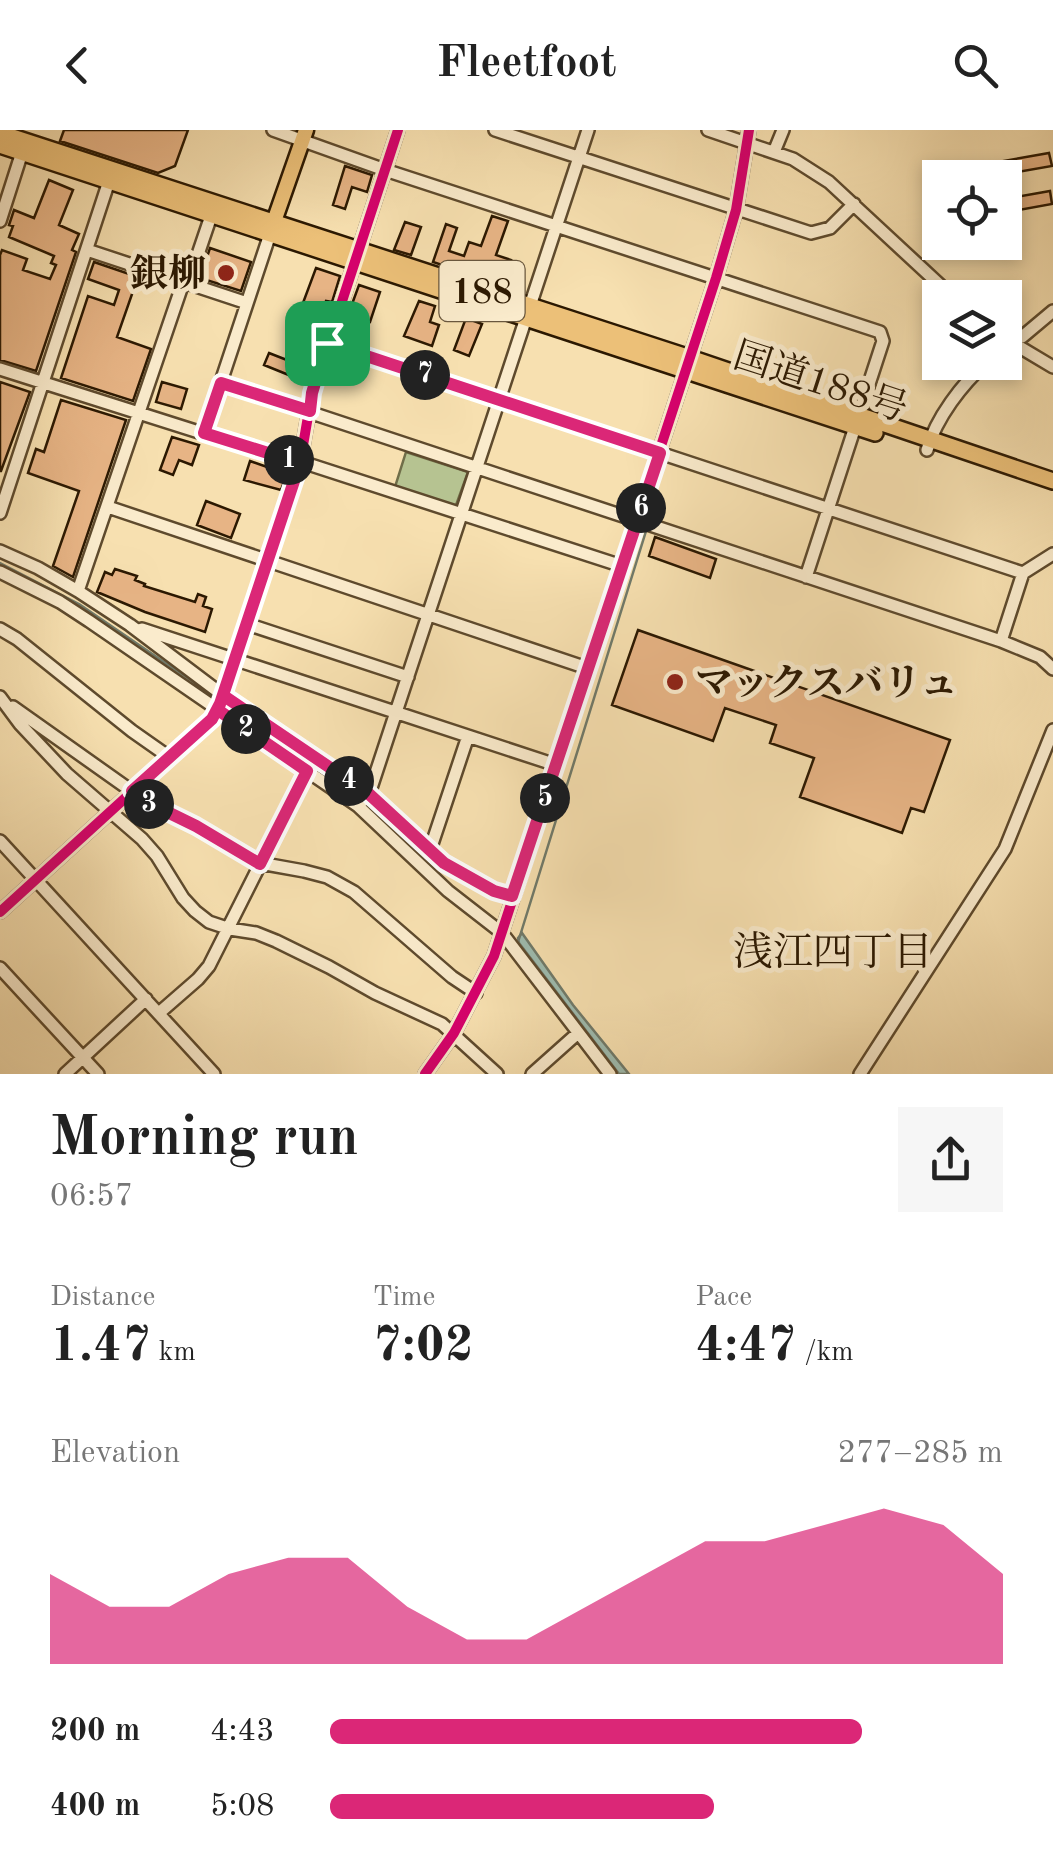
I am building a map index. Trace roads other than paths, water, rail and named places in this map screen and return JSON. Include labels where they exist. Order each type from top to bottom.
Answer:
[{"type":"highway","name":"国道188号","points":[[0,133],[24,147],[857,421],[1053,491]]},
{"type":"highway","name":"国道188号","points":[[0,145],[24,147]]},
{"type":"highway","name":"国道188号","points":[[928,445],[1053,481]]},
{"type":"main road","points":[[272,228],[304,135]]},
{"type":"street","points":[[272,130],[304,135],[385,170],[880,332],[883,342],[806,577]]},
{"type":"street","points":[[0,912],[218,710],[300,463],[312,393],[398,130]]},
{"type":"street","points":[[495,130],[816,233],[830,228],[854,204]]},
{"type":"street","points":[[358,806],[369,794],[588,130]]},
{"type":"street","points":[[708,130],[749,136],[774,152],[793,158],[829,182],[935,280]]},
{"type":"street","points":[[774,152],[782,130]]},
{"type":"street","points":[[425,1074],[476,993],[502,933],[716,278],[736,210],[749,136]]},
{"type":"street","points":[[0,221],[24,147]]},
{"type":"street","points":[[0,514],[111,176]]},
{"type":"street","points":[[78,591],[183,283],[190,278],[214,209]]},
{"type":"street","points":[[204,433],[272,228]]},
{"type":"street","points":[[87,250],[247,303]]},
{"type":"street","points":[[1022,338],[1053,311]]},
{"type":"street","points":[[327,343],[1023,573]]},
{"type":"street","points":[[1022,349],[1053,367]]},
{"type":"street","points":[[0,368],[622,566]]},
{"type":"street","points":[[928,445],[934,428],[972,380]]},
{"type":"street","points":[[221,383],[1000,641],[1040,657],[1053,668]]},
{"type":"street","points":[[108,507],[587,668]]},
{"type":"street","points":[[0,551],[78,591],[130,626],[224,696],[369,794],[444,863],[494,891],[512,896]]},
{"type":"street","points":[[1000,641],[1023,573],[1053,554]]},
{"type":"street","points":[[0,572],[60,602],[358,806],[448,891],[502,933],[610,1074]]},
{"type":"street","points":[[247,624],[408,676]]},
{"type":"street","points":[[130,626],[556,765]]},
{"type":"street","points":[[0,630],[169,758]]},
{"type":"street","points":[[1,698],[147,802],[260,864],[304,870],[354,892],[476,993]]},
{"type":"street","points":[[1,698],[67,774],[142,839],[183,898],[209,922],[256,932],[442,1024],[497,1074]]},
{"type":"street","points":[[860,1074],[1005,849],[1053,730]]},
{"type":"street","points":[[430,850],[468,736]]},
{"type":"street","points":[[159,1013],[210,966],[307,771]]},
{"type":"street","points":[[0,841],[214,1074]]},
{"type":"street","points":[[0,968],[98,1074]]},
{"type":"street","points":[[64,1074],[146,999]]},
{"type":"street","points":[[532,1074],[578,1032]]},
{"type":"waterway","points":[[519,939],[647,528]]},
{"type":"waterway","points":[[0,563],[79,604],[211,694]]},
{"type":"waterway","points":[[232,710],[356,793]]},
{"type":"waterway","points":[[373,805],[436,867],[492,899]]},
{"type":"place","name":"銀柳","points":[[226,273]]},
{"type":"place","name":"マックスバリュ","points":[[675,682]]},
{"type":"district","name":"浅江四丁目","points":[[833,951]]}]
